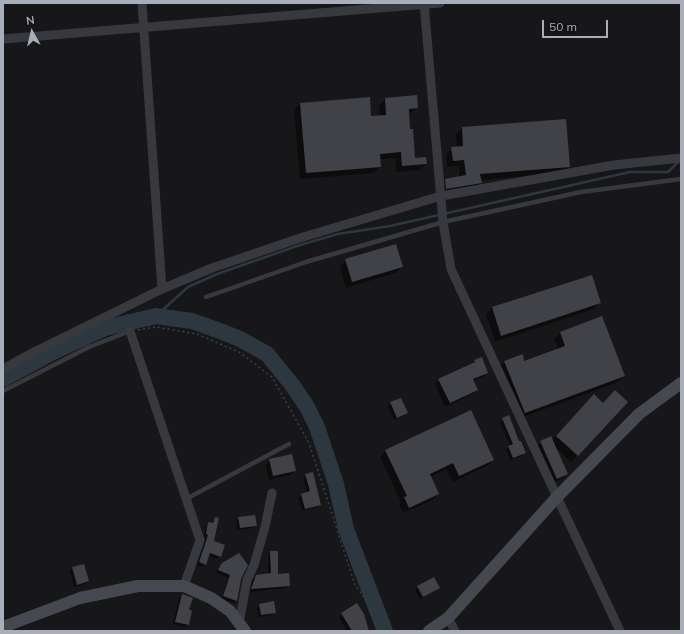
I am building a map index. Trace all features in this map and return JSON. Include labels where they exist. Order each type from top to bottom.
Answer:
[{"type":"street","points":[[142,3],[162,289]]},
{"type":"street","points":[[3,39],[440,3]]},
{"type":"street","points":[[424,4],[442,222],[451,269],[556,497],[620,631]]},
{"type":"street","points":[[3,369],[162,289],[212,268],[303,237],[441,198],[614,165],[681,158]]},
{"type":"street","points":[[130,331],[200,540],[184,586]]},
{"type":"street","points":[[429,631],[448,618],[556,497],[639,414],[681,383]]},
{"type":"street","points":[[242,627],[248,580],[265,527],[272,493]]},
{"type":"street","points":[[3,627],[80,598],[138,586],[184,586],[211,598],[230,611],[242,627]]},
{"type":"street","points":[[448,618],[455,631]]},
{"type":"lane","points":[[206,297],[306,262],[442,222],[581,192],[681,179]]},
{"type":"lane","points":[[3,391],[89,347],[130,331]]},
{"type":"lane","points":[[186,499],[289,444]]},
{"type":"building","points":[[417,95],[418,108],[409,109],[410,129],[413,129],[415,158],[426,157],[427,164],[402,166],[401,152],[380,154],[381,167],[306,173],[300,103],[370,97],[371,116],[386,115],[385,98]]},
{"type":"building","points":[[566,119],[570,167],[480,174],[482,183],[446,189],[445,179],[466,175],[464,160],[453,161],[451,147],[463,146],[462,127]]},
{"type":"building","points":[[396,244],[403,267],[352,282],[345,259]]},
{"type":"building","points":[[592,275],[601,303],[501,336],[492,307]]},
{"type":"building","points":[[602,316],[625,376],[525,413],[504,361],[523,354],[524,361],[565,346],[560,332]]},
{"type":"building","points":[[482,357],[488,373],[473,379],[478,390],[450,403],[438,379],[475,362],[474,360]]},
{"type":"building","points":[[615,390],[628,402],[578,456],[556,436],[594,394],[603,403]]},
{"type":"building","points":[[401,398],[408,413],[397,418],[390,402]]},
{"type":"building","points":[[471,410],[494,460],[459,476],[453,463],[430,474],[439,494],[409,508],[404,497],[407,496],[385,450]]},
{"type":"building","points":[[509,415],[519,441],[521,441],[526,453],[513,458],[508,446],[513,444],[502,418]]},
{"type":"building","points":[[551,436],[568,474],[557,479],[540,441]]},
{"type":"building","points":[[292,454],[296,471],[273,476],[269,459]]},
{"type":"building","points":[[313,472],[321,505],[305,509],[301,494],[310,491],[305,474]]},
{"type":"building","points":[[255,515],[257,526],[240,528],[238,517]]},
{"type":"building","points":[[215,517],[219,518],[214,541],[225,545],[221,557],[210,553],[206,565],[199,562],[208,535],[206,534],[208,522],[213,523]]},
{"type":"building","points":[[270,551],[278,551],[278,574],[289,573],[290,586],[251,589],[256,575],[271,573]]},
{"type":"building","points":[[239,553],[248,565],[241,579],[237,601],[223,596],[230,575],[218,570],[222,563]]},
{"type":"building","points":[[84,564],[89,581],[77,585],[72,567]]},
{"type":"building","points":[[434,577],[440,588],[423,597],[417,586]]},
{"type":"building","points":[[182,594],[193,598],[189,609],[192,611],[189,625],[175,622]]},
{"type":"building","points":[[274,601],[276,613],[261,615],[259,604]]},
{"type":"building","points":[[357,603],[364,614],[369,631],[352,631],[341,613]]},
{"type":"waterway","points":[[156,316],[188,287],[217,274],[300,245],[338,234],[390,226],[630,172],[668,172],[678,162],[681,162]]},
{"type":"waterway","points":[[3,379],[55,351],[105,328],[156,316],[192,321],[240,339],[267,354],[293,386],[307,407],[317,427],[336,484],[346,529],[385,631]]}]
